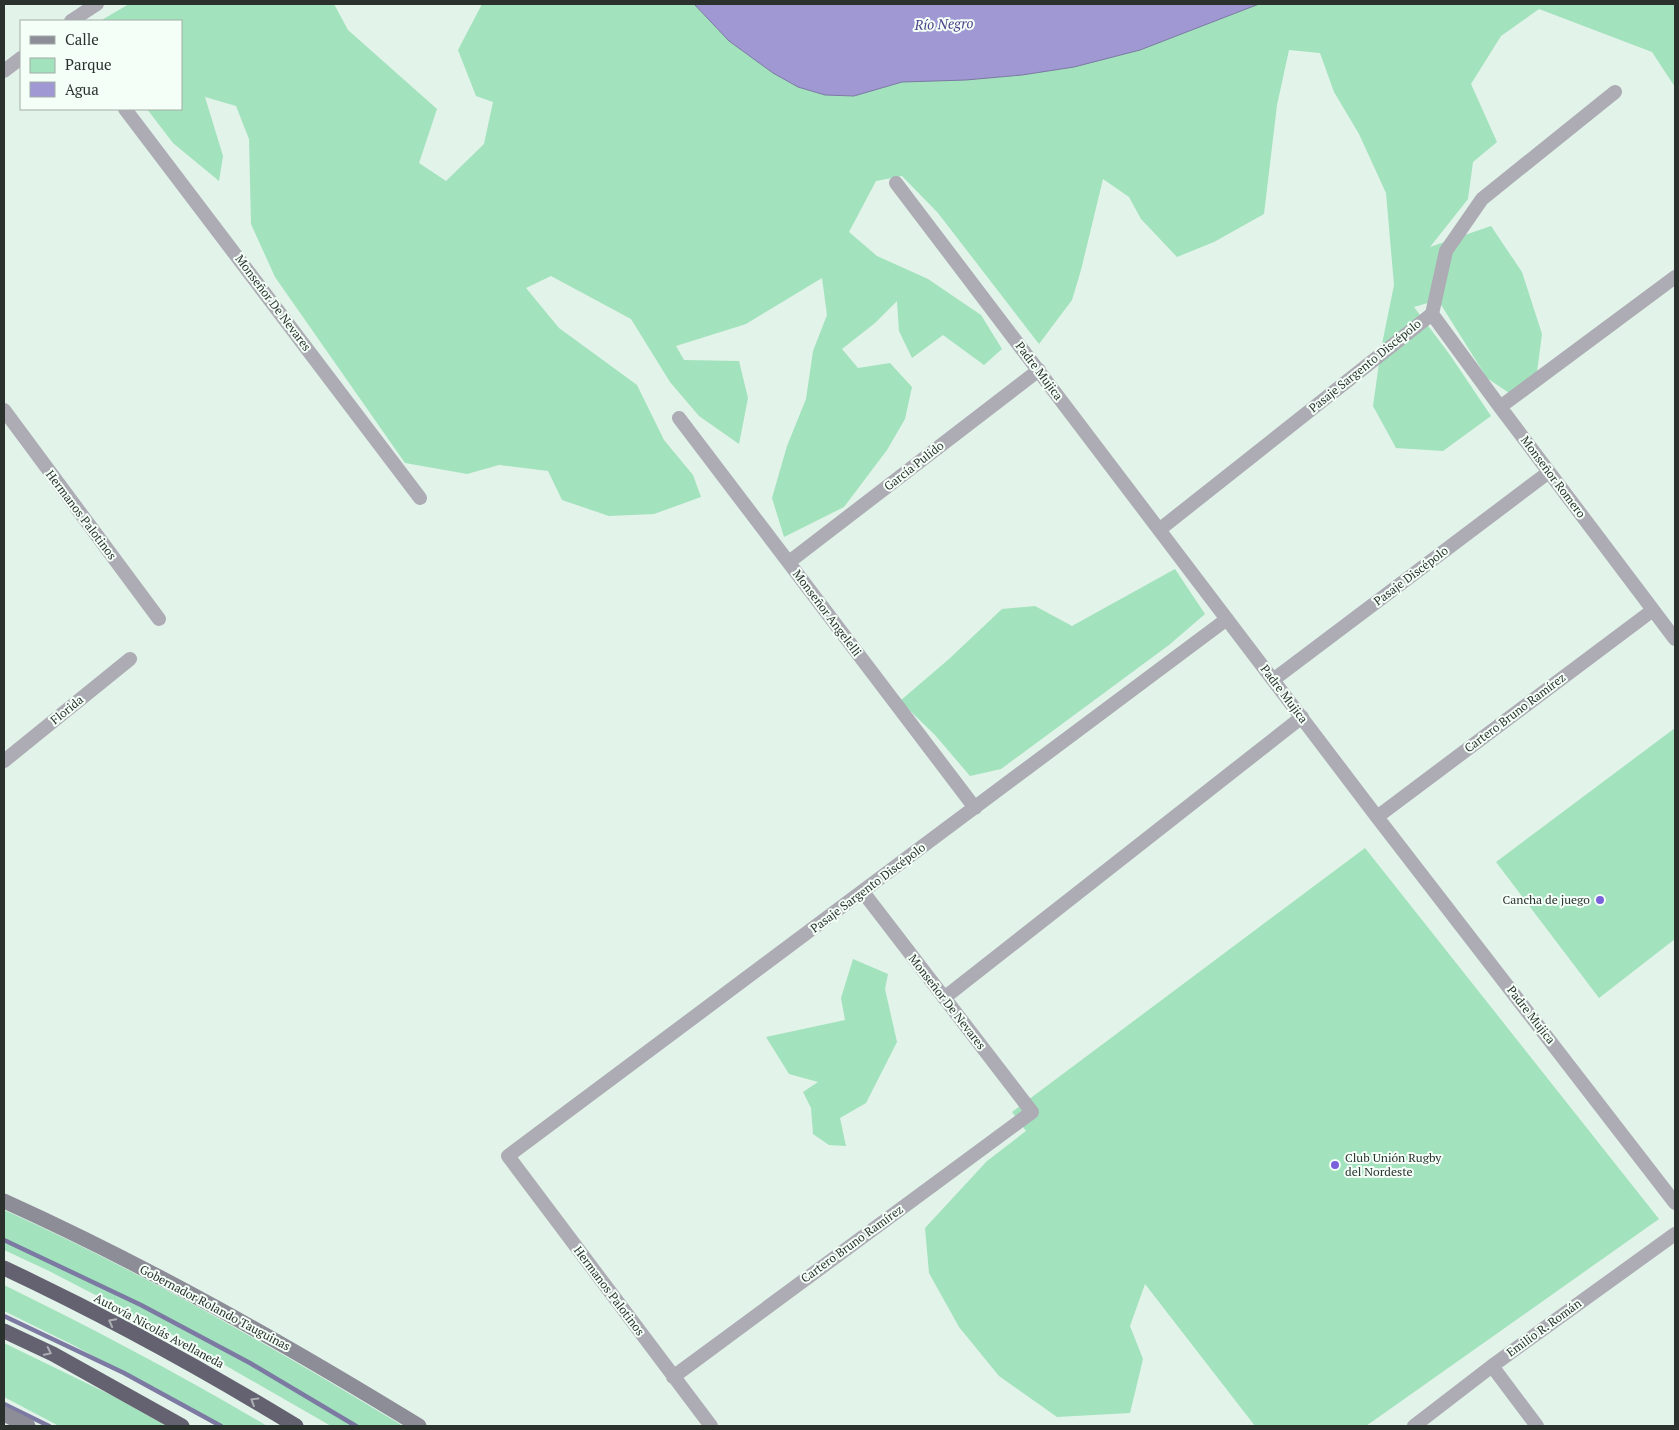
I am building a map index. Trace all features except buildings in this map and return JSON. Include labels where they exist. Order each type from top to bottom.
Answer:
[{"type":"highway","name":"Autovía Nicolás Avellaneda","points":[[4,1268],[96,1313],[188,1362],[296,1426]]},
{"type":"highway","points":[[4,1331],[60,1358],[182,1426]]},
{"type":"street","points":[[73,20],[98,4]]},
{"type":"street","points":[[4,71],[20,59]]},
{"type":"street","name":"Pasaje Sargento Discépolo","points":[[1159,530],[1432,314],[1446,251],[1482,199],[1615,92]]},
{"type":"street","name":"Monseñor De Nevares","points":[[127,110],[420,498]]},
{"type":"street","name":"Padre Mujica","points":[[896,183],[1273,680],[1675,1203]]},
{"type":"street","points":[[1500,407],[1675,277]]},
{"type":"street","name":"Monseñor Romero","points":[[1432,314],[1675,638]]},
{"type":"street","name":"García Pulido","points":[[789,562],[1038,370]]},
{"type":"street","name":"Hermanos Palotinos","points":[[4,410],[159,619]]},
{"type":"street","name":"Monseñor Angelelli","points":[[679,418],[975,808]]},
{"type":"street","name":"Pasaje Discépolo","points":[[1273,680],[1550,472]]},
{"type":"street","name":"Cartero Bruno Ramírez","points":[[1378,817],[1653,610]]},
{"type":"street","name":"Pasaje Sargento Discépolo","points":[[508,1156],[1227,619]]},
{"type":"street","name":"Florida","points":[[4,762],[130,659]]},
{"type":"street","points":[[944,998],[1302,717]]},
{"type":"street","name":"Monseñor De Nevares","points":[[863,892],[1032,1112]]},
{"type":"street","name":"Cartero Bruno Ramírez","points":[[673,1377],[1032,1112]]},
{"type":"street","name":"Hermanos Palotinos","points":[[508,1156],[711,1426]]},
{"type":"street","name":"Gobernador Rolando Tauguinas","points":[[4,1201],[129,1261],[224,1311],[323,1367],[420,1426]]},
{"type":"street","name":"Emilio R. Román","points":[[1414,1426],[1492,1366],[1675,1234]]},
{"type":"street","points":[[1492,1366],[1537,1426]]},
{"type":"street","points":[[4,1414],[28,1426]]},
{"type":"green space","points":[[129,4],[334,4],[348,30],[437,109],[419,163],[446,181],[484,144],[493,102],[476,96],[458,50],[481,4],[694,4],[729,41],[773,73],[798,87],[825,95],[854,96],[902,82],[1140,50],[1259,4],[1675,4],[1675,87],[1652,52],[1539,9],[1501,36],[1471,84],[1497,142],[1473,162],[1468,199],[1430,247],[1491,226],[1522,272],[1542,334],[1537,372],[1518,399],[1487,378],[1438,300],[1414,307],[1450,355],[1491,416],[1443,451],[1396,448],[1373,406],[1381,349],[1394,285],[1386,193],[1359,134],[1334,92],[1320,53],[1289,50],[1277,105],[1264,214],[1214,242],[1177,257],[1141,219],[1129,197],[1103,179],[1072,300],[1039,344],[938,213],[902,176],[876,181],[849,232],[877,256],[928,279],[981,315],[1002,349],[984,365],[943,335],[912,358],[899,331],[897,301],[875,323],[842,349],[858,368],[890,363],[912,387],[905,419],[887,450],[844,507],[784,537],[772,498],[787,446],[806,399],[813,351],[827,315],[822,278],[746,324],[676,346],[684,360],[739,361],[748,398],[739,444],[699,416],[670,382],[631,319],[551,276],[526,288],[559,328],[637,385],[664,440],[693,475],[701,497],[654,514],[609,516],[562,500],[548,471],[499,465],[467,474],[405,463],[275,277],[251,224],[249,139],[236,106],[205,97],[223,156],[219,181],[173,143],[148,110],[182,110],[182,20],[102,20]]},
{"type":"green space","points":[[1175,569],[1205,614],[1169,645],[1001,769],[970,776],[935,735],[900,701],[949,659],[1002,609],[1035,606],[1072,626]]},
{"type":"green space","name":"Cancha de juego","points":[[1675,728],[1675,939],[1599,998],[1496,862]]},
{"type":"green space","name":"Club Unión Rugby del Nordeste","points":[[1365,848],[1659,1219],[1366,1426],[1255,1426],[1145,1284],[1130,1326],[1143,1359],[1130,1413],[1057,1417],[999,1376],[959,1327],[929,1273],[925,1228],[987,1161],[1026,1131],[1012,1112]]},
{"type":"green space","points":[[853,959],[888,974],[885,989],[897,1042],[866,1103],[840,1118],[846,1146],[829,1145],[813,1134],[811,1108],[803,1092],[818,1082],[789,1074],[766,1037],[845,1020],[841,998]]},
{"type":"green space","points":[[4,1210],[106,1259],[207,1312],[403,1426],[331,1426],[169,1333],[4,1250]]},
{"type":"green space","points":[[4,1285],[137,1353],[267,1426],[220,1426],[75,1346],[4,1311]]},
{"type":"green space","points":[[4,1343],[113,1396],[166,1426],[59,1426],[4,1397]]},
{"type":"water","name":"Río Negro","points":[[694,4],[1259,4],[1140,50],[1074,67],[1022,75],[966,80],[902,82],[854,96],[825,95],[798,87],[773,73],[729,41]]},
{"type":"waterway","points":[[4,1240],[141,1305],[250,1363],[356,1426]]},
{"type":"waterway","points":[[4,1316],[124,1373],[221,1426]]},
{"type":"waterway","points":[[4,1404],[49,1426]]},
{"type":"place","name":"Cancha de juego","points":[[1600,900]]},
{"type":"place","name":"Club Unión Rugby del Nordeste","points":[[1335,1165]]}]
